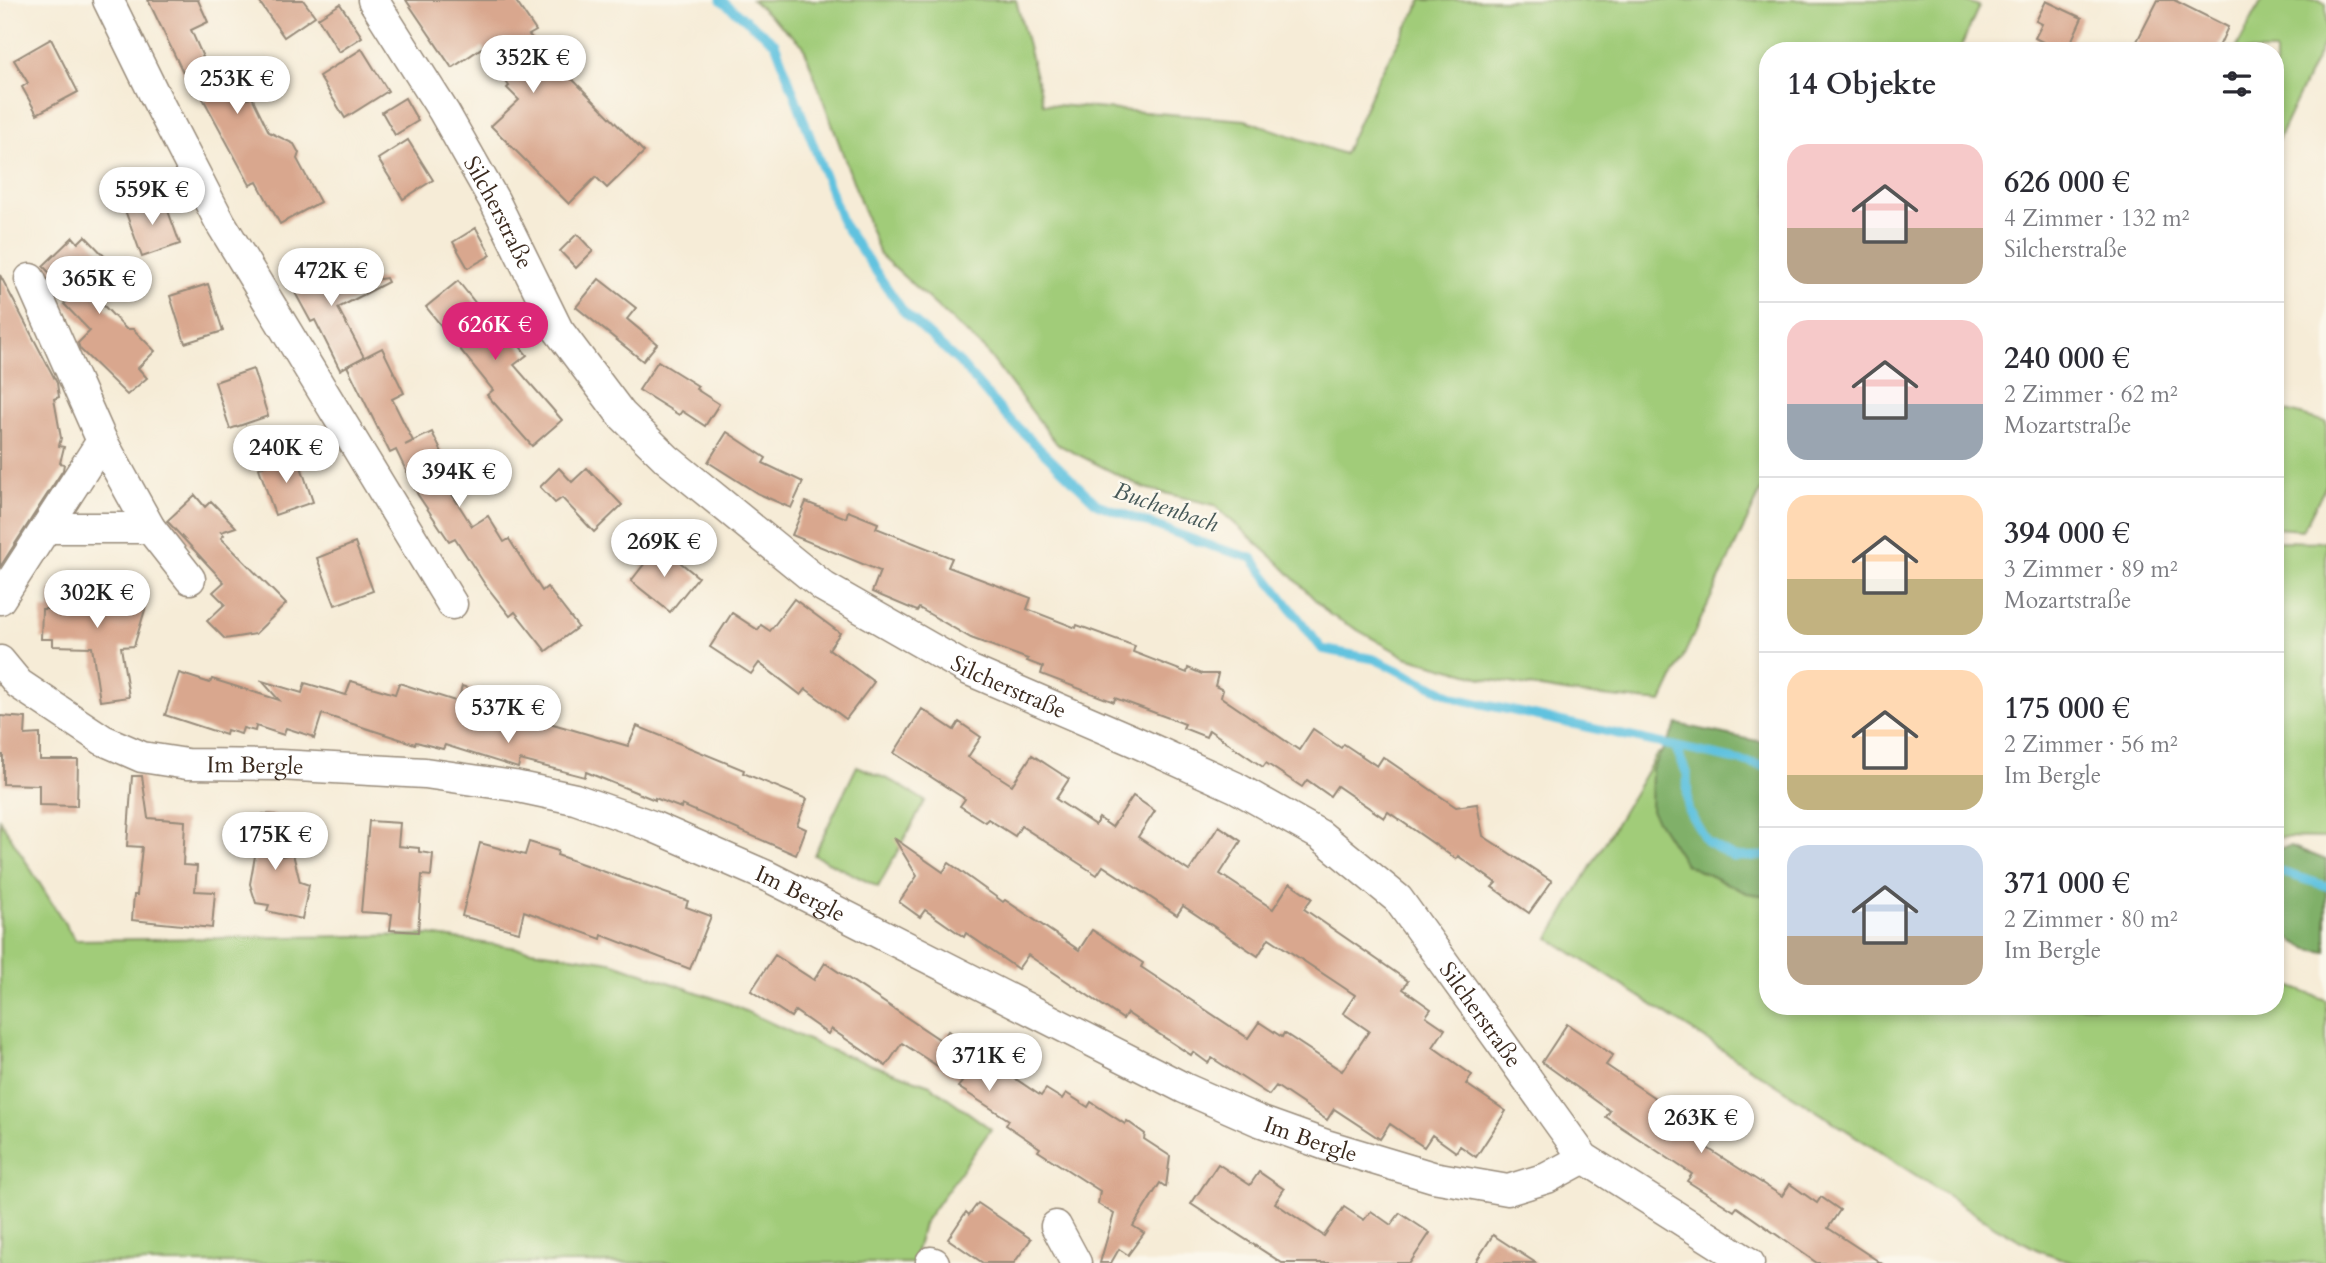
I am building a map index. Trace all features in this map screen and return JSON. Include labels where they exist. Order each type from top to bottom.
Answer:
[{"type":"street","points":[[108,0],[220,222],[452,604]]},
{"type":"street","name":"Silcherstraße","points":[[373,0],[457,134],[495,202],[558,330],[621,414],[667,459],[824,587],[969,670],[1222,781],[1320,835],[1398,900],[1584,1158],[1749,1263]]},
{"type":"street","points":[[30,279],[102,441],[150,527],[190,579]]},
{"type":"street","points":[[0,599],[102,441]]},
{"type":"street","points":[[47,528],[150,527]]},
{"type":"street","name":"Im Bergle","points":[[0,661],[19,684],[103,740],[142,757],[187,764],[279,765],[425,773],[514,786],[575,799],[652,826],[769,877],[1184,1088],[1259,1121],[1326,1145],[1433,1177],[1508,1190],[1548,1178],[1584,1158]]},
{"type":"street","points":[[1056,1226],[1076,1263]]},
{"type":"green space","points":[[752,0],[1016,0],[1043,104],[1245,120],[1344,154],[1379,76],[1422,0],[1963,0],[1979,6],[1963,42],[1759,42],[1759,495],[1662,702],[1571,693],[1486,679],[1406,657],[1329,614],[1279,563],[1214,505],[1144,488],[1057,444],[985,350],[880,255],[803,45]]},
{"type":"green space","points":[[2262,0],[2319,0],[2326,4],[2326,38],[2284,127],[2284,42],[2240,42]]},
{"type":"green space","points":[[2284,410],[2326,422],[2326,485],[2303,530],[2284,529]]},
{"type":"green space","points":[[2326,539],[2326,838],[2284,837],[2284,541],[2324,542]]},
{"type":"green space","points":[[1677,724],[1759,741],[1759,895],[1747,893],[1685,864],[1651,811],[1652,769]]},
{"type":"green space","points":[[1675,746],[1759,765],[1759,1015],[2284,1015],[2284,984],[2326,1000],[2326,1263],[2073,1263],[2036,1249],[1996,1227],[1549,938],[1657,754]]},
{"type":"green space","points":[[857,766],[896,783],[925,801],[878,887],[814,855]]},
{"type":"green space","points":[[0,820],[75,940],[430,935],[611,962],[728,1003],[825,1048],[930,1085],[991,1129],[923,1224],[913,1263],[0,1263]]},
{"type":"green space","points":[[2291,846],[2326,860],[2326,952],[2308,949],[2284,936],[2284,847]]},
{"type":"building","points":[[148,0],[198,0],[208,22],[191,30],[213,80],[233,70],[248,99],[252,97],[269,132],[294,144],[299,153],[297,159],[320,202],[280,224],[257,182],[250,185],[199,91],[193,93]]},
{"type":"building","points":[[258,0],[303,0],[315,16],[284,37]]},
{"type":"building","points":[[406,0],[515,0],[536,31],[529,35],[644,152],[607,188],[596,177],[569,204],[491,126],[519,100],[507,88],[509,86],[483,47],[452,68]]},
{"type":"building","points":[[2158,0],[2174,0],[2228,27],[2221,42],[2137,42]]},
{"type":"building","points":[[2046,1],[2082,18],[2071,42],[2043,42],[2035,38],[2042,24],[2036,21]]},
{"type":"building","points":[[340,4],[362,37],[339,52],[318,18]]},
{"type":"building","points":[[51,39],[78,92],[37,114],[22,87],[28,83],[14,60]]},
{"type":"building","points":[[362,49],[388,91],[345,118],[319,76]]},
{"type":"building","points":[[405,98],[418,121],[395,135],[382,112]]},
{"type":"building","points":[[408,140],[433,180],[403,199],[378,159]]},
{"type":"building","points":[[163,197],[180,244],[142,257],[125,210]]},
{"type":"building","points":[[476,228],[491,255],[468,268],[453,242]]},
{"type":"building","points":[[577,234],[593,251],[576,268],[560,251]]},
{"type":"building","points":[[85,236],[111,263],[86,287],[126,329],[133,329],[155,351],[138,368],[147,378],[127,395],[80,349],[78,343],[90,331],[64,304],[72,297],[43,266],[73,237],[78,243]]},
{"type":"building","points":[[322,259],[336,286],[386,278],[388,282],[338,308],[364,357],[340,370],[315,320],[311,322],[287,278]]},
{"type":"building","points":[[0,275],[57,383],[59,397],[54,399],[61,438],[59,446],[64,447],[60,463],[64,464],[63,470],[0,567]]},
{"type":"building","points":[[599,279],[636,308],[627,319],[657,344],[643,361],[576,307]]},
{"type":"building","points":[[458,281],[488,319],[494,315],[527,355],[514,365],[562,420],[532,446],[487,395],[493,390],[426,307]]},
{"type":"building","points":[[208,284],[223,331],[185,343],[170,296]]},
{"type":"building","points":[[382,348],[404,393],[392,399],[413,441],[405,445],[432,432],[454,477],[444,482],[472,526],[488,516],[504,542],[509,539],[542,591],[547,587],[578,627],[546,651],[515,612],[510,616],[484,583],[455,538],[449,541],[418,495],[396,450],[390,453],[347,366]]},
{"type":"building","points":[[658,361],[698,386],[696,389],[719,404],[705,426],[682,411],[679,415],[639,390]]},
{"type":"building","points":[[253,369],[268,416],[230,429],[215,382]]},
{"type":"building","points":[[727,432],[766,458],[763,463],[803,482],[791,508],[757,493],[708,462]]},
{"type":"building","points":[[297,455],[313,502],[275,515],[259,468]]},
{"type":"building","points":[[559,468],[572,482],[587,468],[622,505],[594,532],[562,498],[555,503],[540,487]]},
{"type":"building","points":[[195,495],[205,507],[211,501],[236,527],[221,532],[224,535],[221,538],[286,604],[255,634],[225,639],[207,621],[225,604],[213,592],[224,582],[167,521]]},
{"type":"building","points":[[806,502],[846,518],[848,511],[878,523],[876,528],[952,558],[948,567],[1031,598],[1027,609],[1135,646],[1133,652],[1187,673],[1188,668],[1202,674],[1218,674],[1215,686],[1223,690],[1221,697],[1299,750],[1313,729],[1341,748],[1344,744],[1377,766],[1383,757],[1456,807],[1477,804],[1483,836],[1552,881],[1529,913],[1492,887],[1496,883],[1458,856],[1456,859],[1388,812],[1384,818],[1337,786],[1330,796],[1307,780],[1302,787],[1266,763],[1263,767],[1209,730],[1206,737],[1183,728],[1185,724],[1115,698],[1114,702],[1041,674],[1043,667],[1027,661],[1028,659],[971,638],[919,608],[917,611],[872,592],[880,571],[792,535]]},
{"type":"building","points":[[355,543],[373,591],[335,605],[317,558]]},
{"type":"building","points":[[659,545],[698,577],[670,612],[631,581]]},
{"type":"building","points":[[136,589],[135,601],[147,603],[134,646],[121,647],[129,697],[100,701],[92,647],[53,646],[53,639],[41,639],[42,609],[50,609],[50,590]]},
{"type":"building","points":[[794,599],[840,633],[829,649],[874,682],[846,719],[806,689],[801,695],[759,663],[751,674],[710,647],[732,613],[758,630],[761,625],[770,631]]},
{"type":"building","points":[[179,673],[210,683],[212,679],[279,700],[262,681],[302,693],[305,683],[346,695],[351,681],[395,694],[399,683],[458,702],[462,686],[522,706],[519,714],[628,746],[637,726],[807,799],[797,825],[806,829],[796,855],[682,805],[681,808],[655,800],[586,772],[585,777],[520,760],[518,768],[445,745],[443,749],[416,742],[415,744],[322,714],[314,739],[286,728],[284,735],[256,726],[255,731],[243,728],[241,734],[227,730],[226,735],[165,715]]},
{"type":"building","points":[[922,709],[954,730],[959,722],[981,737],[968,757],[1012,785],[1032,755],[1069,779],[1056,799],[1095,825],[1099,818],[1112,827],[1133,796],[1155,811],[1138,837],[1189,871],[1219,826],[1241,841],[1220,874],[1273,909],[1290,883],[1312,898],[1304,909],[1408,981],[1403,989],[1431,1009],[1426,1016],[1445,1029],[1433,1047],[1472,1075],[1466,1084],[1506,1111],[1476,1157],[1460,1146],[1456,1152],[1432,1135],[1424,1147],[1390,1124],[1380,1139],[1334,1109],[1327,1120],[1276,1086],[1269,1095],[1212,1058],[1208,1063],[1193,1052],[1191,1055],[1127,1013],[1123,1019],[1028,955],[1018,969],[966,933],[964,937],[925,910],[920,917],[899,902],[917,876],[894,838],[943,872],[949,863],[1003,902],[1005,900],[1079,950],[1092,930],[1143,963],[1141,967],[1248,1038],[1259,1022],[1282,1037],[1284,1033],[1342,1071],[1369,1031],[1343,1013],[1355,995],[1269,938],[1258,956],[1183,906],[1177,915],[1103,866],[1097,875],[1021,826],[1015,836],[960,806],[965,799],[894,753]]},
{"type":"building","points":[[0,716],[26,718],[25,735],[40,734],[40,760],[78,760],[77,806],[39,805],[39,785],[3,784]]},
{"type":"building","points":[[132,776],[142,776],[148,818],[185,821],[183,865],[197,866],[195,891],[215,892],[212,928],[132,920],[142,847],[127,846]]},
{"type":"building","points":[[263,814],[275,815],[275,857],[293,854],[300,882],[309,885],[302,919],[267,911],[269,905],[256,903],[250,884],[257,845],[249,845],[248,818],[262,818]]},
{"type":"building","points":[[369,821],[400,823],[398,846],[419,848],[419,852],[433,854],[431,876],[422,875],[418,932],[390,930],[392,914],[361,912]]},
{"type":"building","points":[[529,842],[558,851],[557,855],[688,901],[686,907],[711,916],[690,969],[602,935],[601,939],[524,911],[519,932],[462,916],[480,843],[525,855]]},
{"type":"building","points":[[775,955],[814,980],[825,963],[942,1041],[948,1031],[969,1045],[972,1040],[1003,1060],[998,1067],[1041,1096],[1046,1089],[1062,1099],[1066,1093],[1088,1107],[1091,1102],[1145,1134],[1144,1139],[1170,1156],[1166,1187],[1160,1183],[1133,1226],[1144,1233],[1128,1255],[1119,1249],[1111,1263],[1100,1263],[1114,1214],[1098,1204],[1100,1191],[1038,1151],[1040,1148],[1006,1125],[1009,1120],[958,1087],[962,1082],[902,1043],[886,1066],[831,1029],[828,1034],[795,1011],[791,1017],[751,991]]},
{"type":"building","points":[[1567,1024],[1613,1055],[1606,1065],[1680,1115],[1673,1126],[1782,1196],[1790,1184],[1817,1203],[1821,1197],[1840,1210],[1828,1228],[1881,1263],[1817,1263],[1737,1207],[1734,1211],[1687,1181],[1692,1174],[1606,1117],[1610,1111],[1542,1062]]},
{"type":"building","points":[[1218,1164],[1250,1185],[1259,1172],[1284,1189],[1275,1203],[1324,1236],[1344,1207],[1364,1220],[1371,1211],[1391,1225],[1400,1213],[1430,1233],[1410,1263],[1282,1263],[1191,1204]]},
{"type":"building","points":[[978,1203],[1031,1239],[1014,1263],[983,1263],[948,1239],[966,1212],[969,1215]]},
{"type":"building","points":[[1493,1235],[1536,1263],[1475,1263]]},
{"type":"waterway","name":"Buchenbach","points":[[721,0],[775,43],[843,224],[904,312],[960,363],[1004,414],[1097,504],[1211,546],[1252,558],[1322,649],[1374,659],[1459,699],[1759,765]]},
{"type":"waterway","name":"Buchenbach","points":[[1675,746],[1687,774],[1688,810],[1707,842],[1734,857],[1759,856]]},
{"type":"waterway","name":"Buchenbach","points":[[2284,873],[2326,886]]}]
